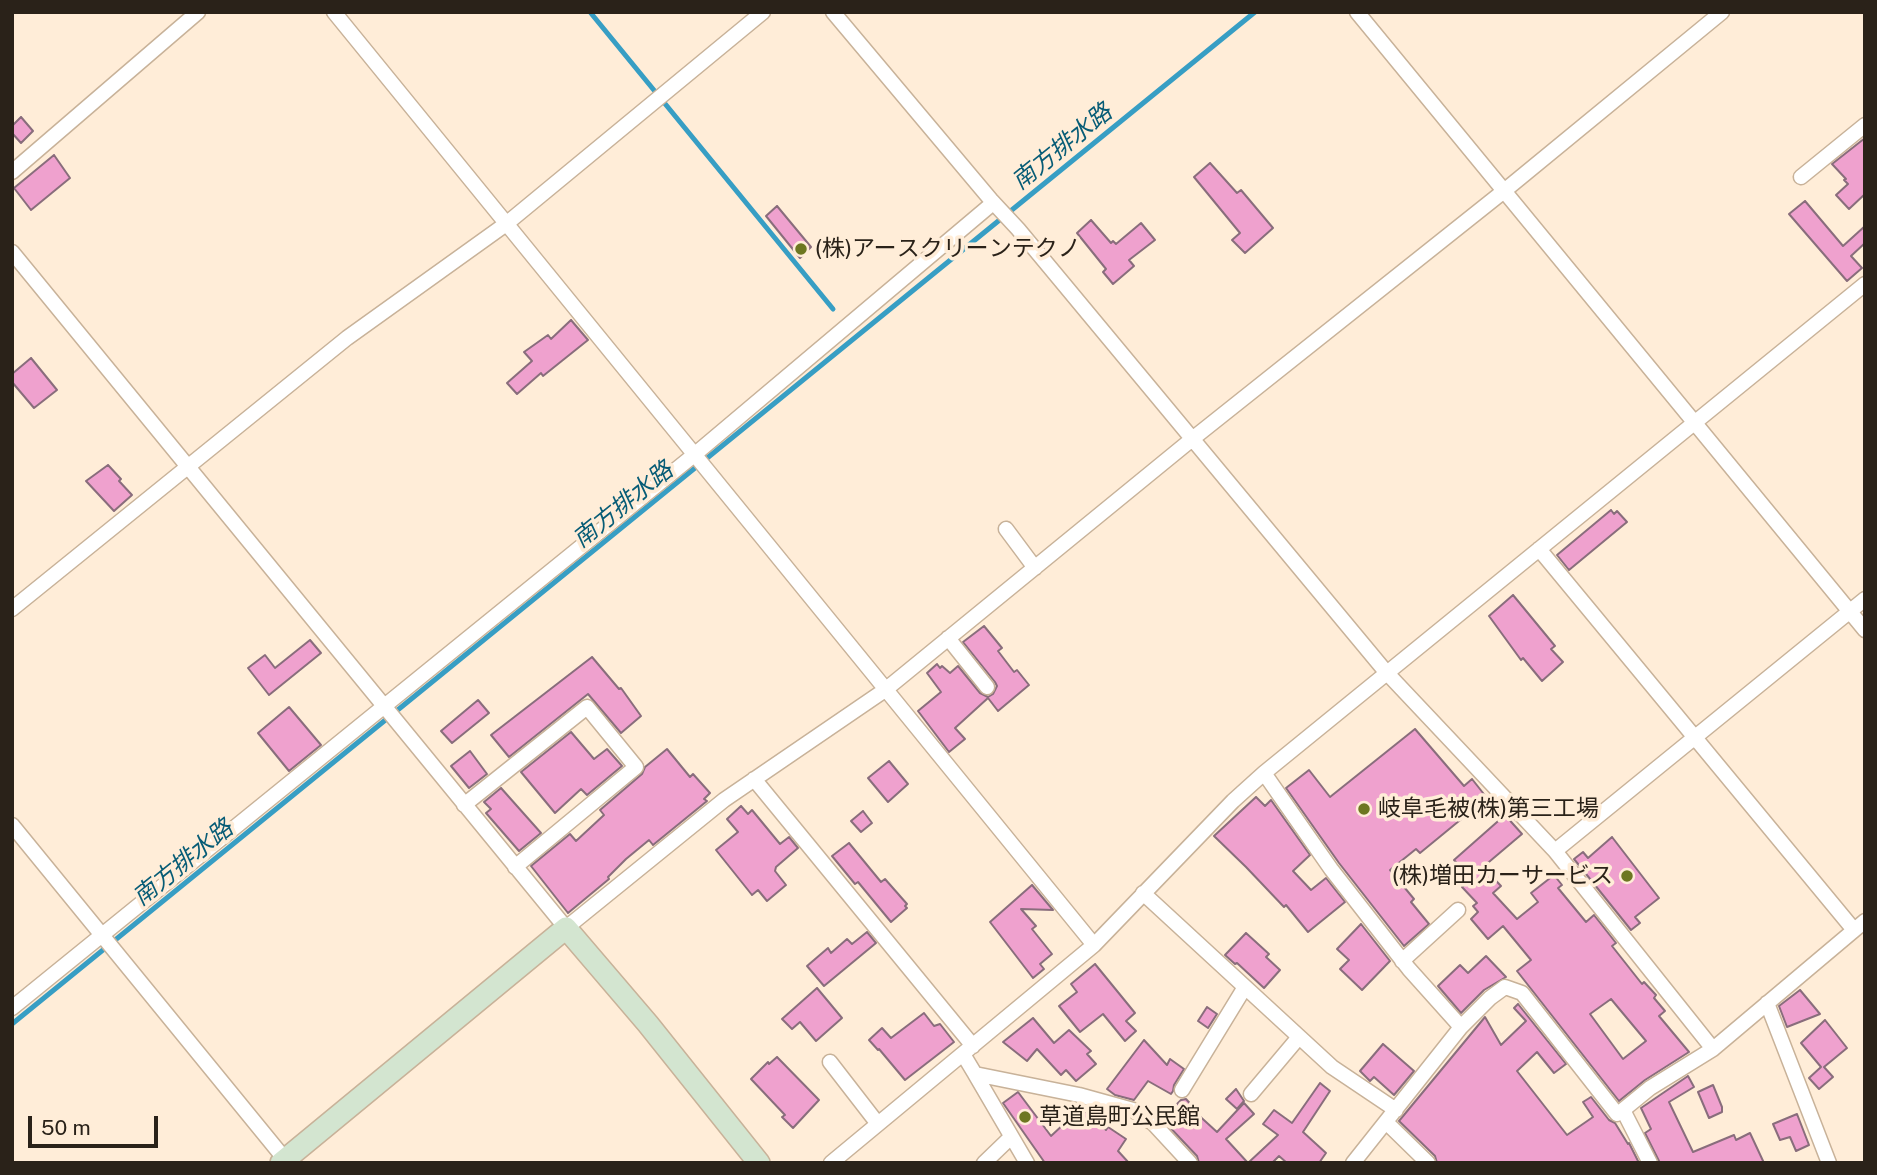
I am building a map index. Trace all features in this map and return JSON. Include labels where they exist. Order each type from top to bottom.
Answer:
[{"type":"street","points":[[12,172],[198,12]]},
{"type":"street","points":[[334,12],[1094,945]]},
{"type":"street","points":[[12,609],[347,338],[506,223],[764,12]]},
{"type":"street","points":[[833,12],[1386,672],[1555,851],[1713,1048]]},
{"type":"street","points":[[1357,12],[1865,631]]},
{"type":"street","points":[[12,825],[285,1162],[724,800],[885,690],[1722,12]]},
{"type":"street","points":[[1801,177],[1865,125]]},
{"type":"street","points":[[12,1008],[694,456],[995,205]]},
{"type":"street","points":[[12,252],[384,708],[648,1024],[759,1163]]},
{"type":"street","points":[[831,1163],[1094,945],[1143,892],[1264,773],[1865,284]]},
{"type":"street","points":[[1006,528],[1035,568]]},
{"type":"street","points":[[1353,1163],[1461,1027],[1505,987],[1522,993],[1617,1114],[1650,1088],[1713,1048],[1859,926],[1695,738],[1539,549]]},
{"type":"street","points":[[1555,851],[1865,599]]},
{"type":"street","points":[[948,638],[987,687]]},
{"type":"street","points":[[464,805],[587,707],[636,767],[515,867]]},
{"type":"street","points":[[1264,773],[1331,869],[1402,961],[1461,1027]]},
{"type":"street","points":[[754,779],[968,1050],[975,1074],[1027,1163]]},
{"type":"street","points":[[1143,892],[1332,1067],[1396,1110]]},
{"type":"street","points":[[1402,961],[1458,910]]},
{"type":"street","points":[[1182,1090],[1245,987]]},
{"type":"street","points":[[1767,1003],[1829,1163]]},
{"type":"street","points":[[1251,1094],[1299,1037]]},
{"type":"street","points":[[830,1062],[878,1124]]},
{"type":"street","points":[[975,1074],[1079,1095],[1133,1110],[1153,1123],[1190,1163]]},
{"type":"street","points":[[1623,1110],[1650,1163]]},
{"type":"street","points":[[1386,1122],[1428,1163]]},
{"type":"street","points":[[984,1163],[1011,1137]]},
{"type":"building","points":[[21,117],[33,131],[21,143],[12,133],[12,126]]},
{"type":"building","points":[[1865,138],[1865,194],[1849,209],[1836,195],[1848,184],[1832,164]]},
{"type":"building","points":[[54,155],[70,178],[31,210],[14,188]]},
{"type":"building","points":[[1210,163],[1237,193],[1241,190],[1273,228],[1245,253],[1232,240],[1240,233],[1194,177]]},
{"type":"building","points":[[1805,201],[1843,246],[1865,226],[1865,243],[1851,256],[1862,268],[1847,281],[1789,214]]},
{"type":"building","name":"(株)アースクリーンテクノ","points":[[777,206],[811,247],[800,258],[766,216]]},
{"type":"building","points":[[1091,220],[1111,243],[1113,241],[1116,244],[1141,223],[1155,240],[1129,260],[1134,266],[1113,284],[1103,272],[1106,269],[1077,233]]},
{"type":"building","points":[[571,320],[588,340],[543,376],[541,373],[517,394],[507,383],[532,361],[524,352],[548,335],[551,339]]},
{"type":"building","points":[[31,358],[57,390],[34,408],[12,382],[12,374]]},
{"type":"building","points":[[108,465],[132,495],[114,511],[86,481]]},
{"type":"building","points":[[1611,510],[1614,514],[1617,511],[1627,522],[1569,570],[1557,555]]},
{"type":"building","points":[[1513,595],[1555,646],[1551,649],[1563,662],[1542,681],[1523,658],[1521,660],[1489,616]]},
{"type":"building","points":[[984,626],[1002,648],[998,651],[1014,672],[1017,670],[1029,685],[998,711],[988,698],[955,728],[965,739],[949,752],[918,711],[941,692],[927,673],[937,664],[950,673],[958,666],[980,693],[988,697],[993,694],[997,686],[995,682],[963,642]]},
{"type":"building","points":[[310,640],[321,653],[269,695],[248,668],[265,655],[275,668]]},
{"type":"building","points":[[592,657],[619,689],[621,688],[641,716],[621,733],[588,694],[509,757],[491,735]]},
{"type":"building","points":[[478,700],[489,713],[452,743],[441,731]]},
{"type":"building","points":[[289,707],[321,745],[289,771],[258,733]]},
{"type":"building","points":[[1415,729],[1464,786],[1472,779],[1487,798],[1420,853],[1416,849],[1390,870],[1414,899],[1411,902],[1429,924],[1404,946],[1339,863],[1286,788],[1309,770],[1330,797]]},
{"type":"building","points":[[571,732],[594,759],[607,749],[622,766],[587,795],[581,789],[555,813],[521,772]]},
{"type":"building","points":[[667,749],[690,777],[693,774],[710,793],[704,799],[707,801],[653,845],[649,840],[626,859],[609,879],[568,913],[531,866],[570,834],[576,841],[604,815],[600,810]]},
{"type":"building","points":[[470,751],[487,774],[469,788],[451,766]]},
{"type":"building","points":[[889,761],[908,784],[888,802],[868,778]]},
{"type":"building","points":[[501,788],[541,833],[519,851],[486,813],[491,809],[484,802]]},
{"type":"building","points":[[1256,797],[1265,806],[1271,800],[1310,855],[1293,871],[1311,890],[1326,878],[1345,902],[1308,932],[1286,905],[1284,907],[1214,836]]},
{"type":"building","points":[[741,806],[748,814],[752,810],[780,844],[789,837],[798,848],[776,867],[775,871],[786,885],[767,901],[758,890],[752,895],[716,850],[738,832],[727,819]]},
{"type":"building","points":[[863,811],[872,823],[861,832],[851,821]]},
{"type":"building","points":[[1505,815],[1522,834],[1483,867],[1501,886],[1493,893],[1517,919],[1538,902],[1531,893],[1554,875],[1562,885],[1558,888],[1586,922],[1594,915],[1616,943],[1612,946],[1642,984],[1644,982],[1656,995],[1654,998],[1665,1011],[1659,1016],[1689,1052],[1645,1080],[1619,1101],[1517,971],[1531,960],[1503,926],[1488,939],[1471,919],[1478,912],[1473,906],[1477,903],[1462,887],[1471,879],[1454,860]],"holes":[[[1611,999],[1646,1041],[1623,1059],[1590,1014]]]},
{"type":"building","points":[[1612,837],[1659,898],[1635,917],[1640,923],[1631,930],[1574,859],[1583,852],[1588,858]]},
{"type":"building","points":[[849,843],[881,882],[885,879],[907,904],[907,908],[891,922],[832,856]]},
{"type":"building","points":[[1032,885],[1053,910],[1021,909],[1036,926],[1032,929],[1052,954],[1040,964],[1044,969],[1033,978],[990,922]]},
{"type":"building","points":[[1361,924],[1390,961],[1362,990],[1340,969],[1349,960],[1337,949]]},
{"type":"building","points":[[867,932],[876,943],[824,986],[807,966],[828,948],[831,953],[847,939],[852,944]]},
{"type":"building","points":[[1246,933],[1269,954],[1266,957],[1280,970],[1264,988],[1225,955]]},
{"type":"building","points":[[1486,956],[1506,977],[1484,990],[1461,1013],[1438,986],[1460,965],[1468,973]]},
{"type":"building","points":[[1095,964],[1135,1013],[1126,1021],[1136,1031],[1125,1041],[1103,1014],[1080,1032],[1059,1006],[1077,992],[1071,984]]},
{"type":"building","points":[[817,988],[842,1018],[816,1041],[800,1022],[792,1029],[782,1019]]},
{"type":"building","points":[[1800,990],[1820,1014],[1787,1027],[1779,1006]]},
{"type":"building","points":[[1518,1004],[1566,1064],[1554,1073],[1537,1052],[1517,1071],[1567,1135],[1593,1117],[1583,1102],[1591,1097],[1609,1120],[1615,1123],[1639,1163],[1437,1163],[1435,1156],[1399,1121],[1485,1017],[1501,1045],[1526,1021],[1514,1008]]},
{"type":"building","points":[[1207,1007],[1217,1014],[1208,1028],[1198,1021]]},
{"type":"building","points":[[924,1013],[934,1026],[940,1024],[954,1042],[905,1080],[869,1040],[882,1028],[891,1038]]},
{"type":"building","points":[[1033,1018],[1054,1043],[1069,1030],[1091,1051],[1087,1054],[1096,1064],[1076,1081],[1066,1070],[1061,1075],[1037,1049],[1027,1061],[1003,1042]]},
{"type":"building","points":[[1825,1020],[1847,1048],[1824,1067],[1833,1077],[1819,1089],[1809,1078],[1821,1067],[1801,1043]]},
{"type":"building","points":[[1144,1040],[1167,1065],[1170,1059],[1184,1069],[1173,1091],[1171,1094],[1148,1081],[1134,1100],[1115,1095],[1107,1089]]},
{"type":"building","points":[[1383,1044],[1414,1071],[1394,1095],[1374,1077],[1370,1081],[1360,1071]]},
{"type":"building","points":[[777,1057],[819,1100],[793,1128],[782,1117],[785,1115],[751,1079]]},
{"type":"building","points":[[1688,1076],[1694,1087],[1669,1102],[1693,1152],[1734,1135],[1736,1140],[1750,1133],[1764,1163],[1660,1163],[1645,1133],[1651,1129],[1641,1108]]},
{"type":"building","points":[[1320,1083],[1330,1091],[1303,1132],[1326,1153],[1319,1163],[1287,1163],[1279,1156],[1272,1163],[1248,1163],[1278,1135],[1263,1124],[1274,1110],[1292,1123]]},
{"type":"building","points":[[1713,1085],[1722,1112],[1709,1118],[1698,1092]]},
{"type":"building","points":[[1236,1089],[1244,1101],[1237,1109],[1226,1099]]},
{"type":"building","points":[[1018,1092],[1051,1136],[1065,1123],[1069,1127],[1087,1110],[1106,1130],[1108,1127],[1126,1139],[1118,1151],[1129,1163],[1045,1163],[1003,1103]]},
{"type":"building","points":[[1186,1099],[1196,1110],[1194,1111],[1217,1132],[1244,1103],[1254,1114],[1226,1139],[1248,1163],[1199,1163],[1197,1156],[1162,1119],[1181,1100]]},
{"type":"building","points":[[1797,1114],[1809,1145],[1796,1151],[1790,1137],[1780,1140],[1773,1124]]},
{"type":"waterway","points":[[590,12],[833,309]]},
{"type":"waterway","name":"南方排水路","points":[[12,1024],[1255,12]]},
{"type":"place","name":"(株)アースクリーンテクノ","points":[[801,249]]},
{"type":"place","name":"岐阜毛被(株)第三工場","points":[[1364,809]]},
{"type":"place","name":"(株)増田カーサービス","points":[[1627,876]]},
{"type":"place","name":"草道島町公民館","points":[[1025,1117]]}]
